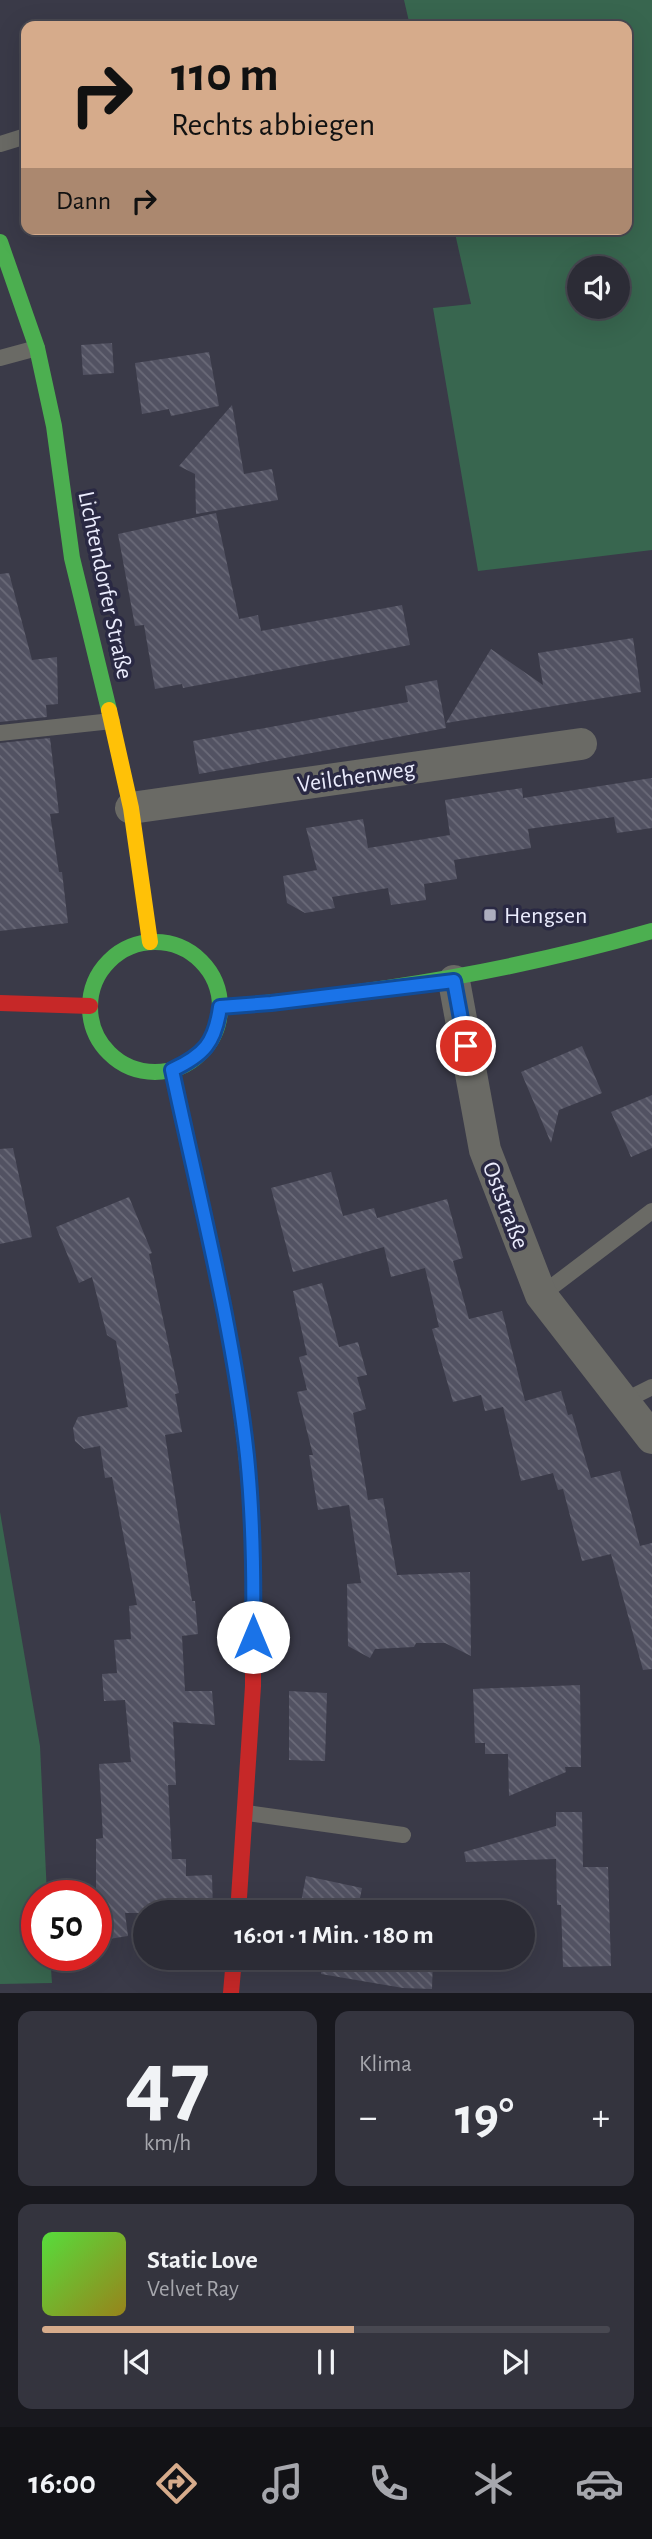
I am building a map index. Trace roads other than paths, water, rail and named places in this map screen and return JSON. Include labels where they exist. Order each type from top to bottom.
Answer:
[{"type":"main road","name":"Lichtendorfer Straße","points":[[0,242],[37,348],[54,426],[72,558],[131,808],[150,942]]},
{"type":"main road","points":[[220,1007],[454,981],[592,950],[652,932]]},
{"type":"main road","points":[[150,942],[172,944],[191,952],[206,967],[217,986],[220,1007],[218,1027],[209,1044],[195,1059],[172,1070],[158,1072],[139,1070],[121,1063],[106,1050],[95,1034],[90,1006],[92,988],[100,972],[113,957],[130,946],[150,942]]},
{"type":"main road","points":[[0,1003],[90,1006]]},
{"type":"main road","points":[[172,1070],[229,1334],[247,1457],[253,1564],[253,1686],[247,1813],[239,1900]]},
{"type":"main road","points":[[230,1993],[233,1970]]},
{"type":"street","name":"Veilchenweg","points":[[131,808],[581,744]]},
{"type":"street","name":"Oststraße","points":[[454,981],[485,1150],[541,1295],[652,1438]]},
{"type":"lane","points":[[0,144],[21,138]]},
{"type":"lane","points":[[0,358],[37,348]]},
{"type":"lane","points":[[0,733],[112,722]]},
{"type":"lane","points":[[541,1295],[652,1211]]},
{"type":"lane","points":[[622,1402],[652,1387]]},
{"type":"lane","points":[[247,1813],[403,1835]]},
{"type":"place","name":"Hengsen","points":[[490,915]]}]
